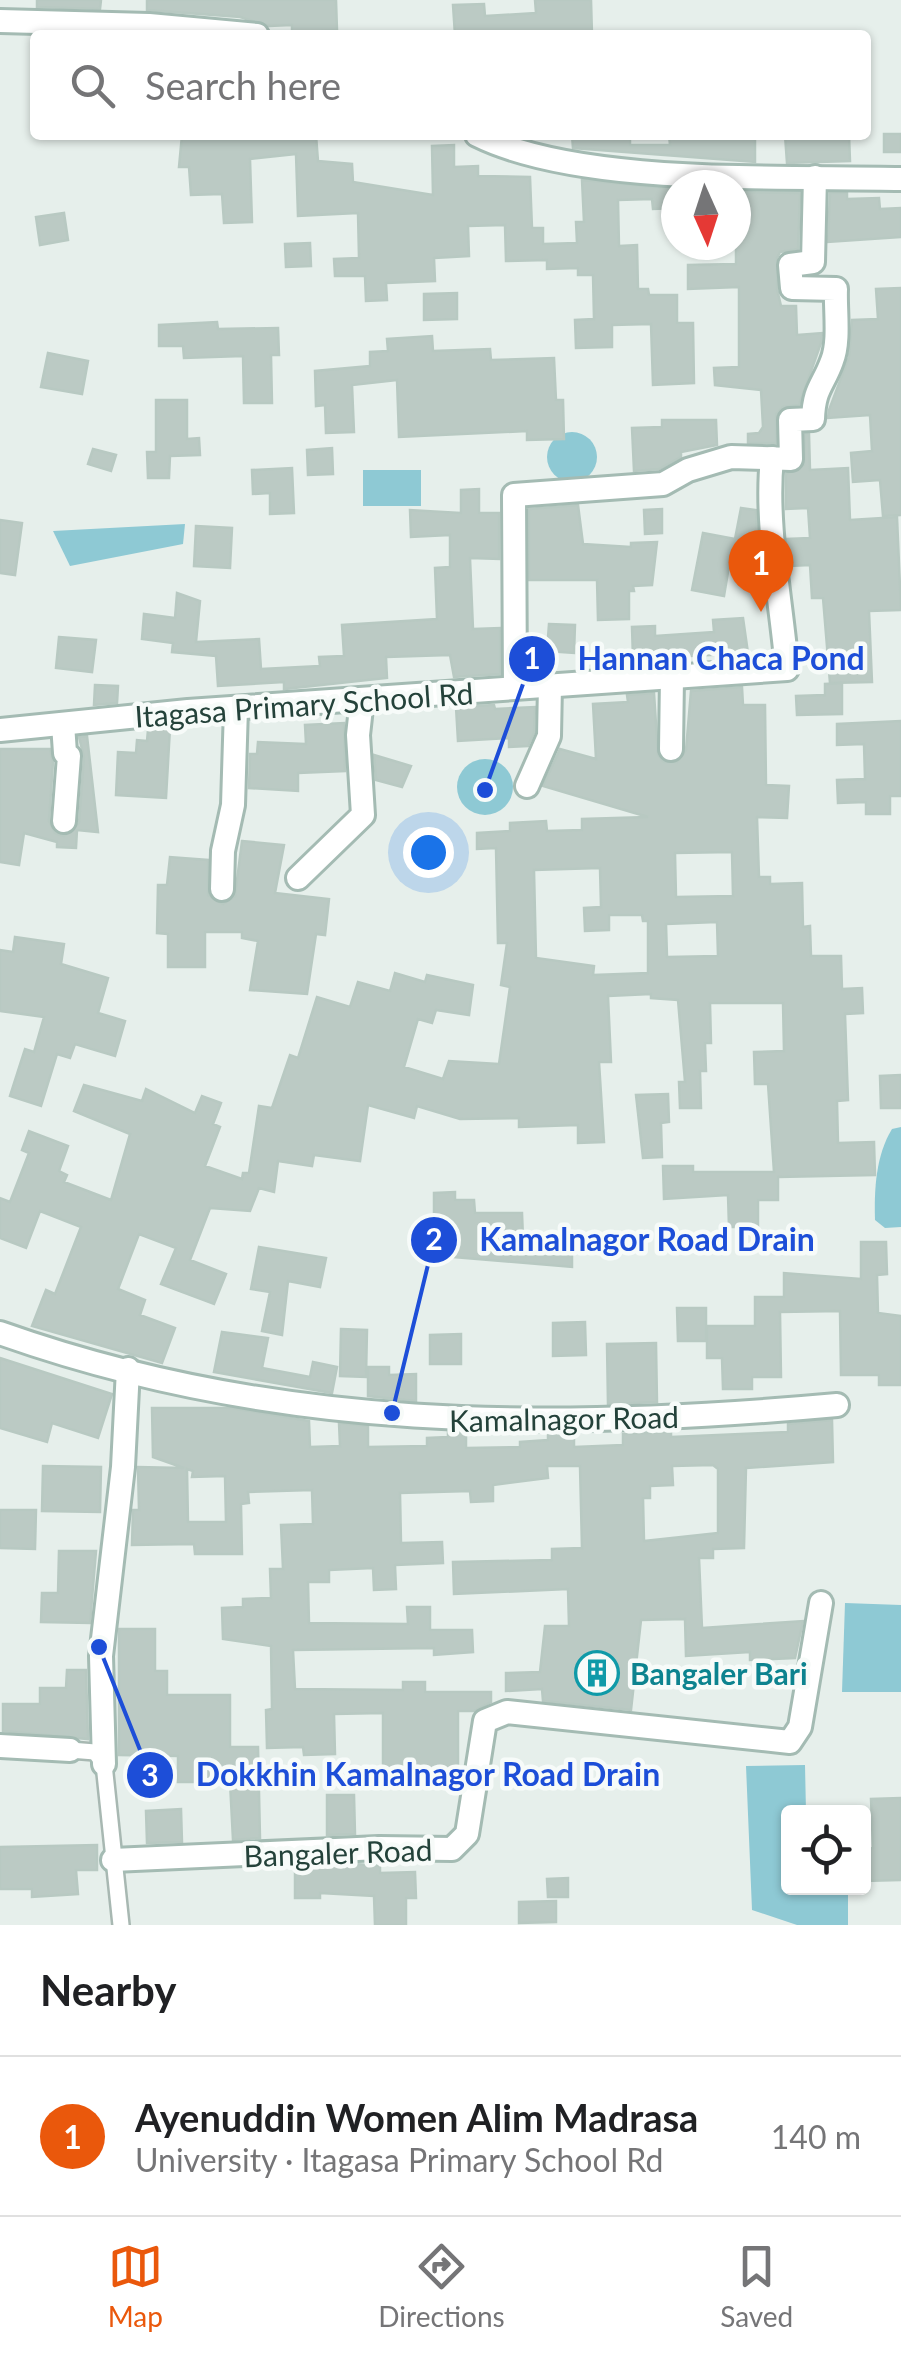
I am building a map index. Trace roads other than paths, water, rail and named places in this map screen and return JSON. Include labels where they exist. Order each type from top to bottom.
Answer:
[{"type":"street","points":[[0,20],[202,30]]},
{"type":"street","points":[[487,140],[514,154],[622,168],[901,179]]},
{"type":"street","points":[[515,688],[514,495],[663,484],[688,470],[732,457],[790,459],[790,420],[813,420],[814,392],[832,361],[836,288],[792,288],[790,265],[813,262],[815,177]]},
{"type":"street","name":"Itagasa Primary School Rd","points":[[0,730],[236,708],[787,669],[779,567],[768,509],[772,458]]},
{"type":"street","points":[[671,750],[672,677]]},
{"type":"street","points":[[527,786],[550,736],[550,686]]},
{"type":"street","points":[[298,878],[363,815],[358,735],[362,700]]},
{"type":"street","points":[[222,889],[223,851],[233,806],[236,708]]},
{"type":"street","points":[[63,724],[65,752],[69,756],[64,821]]},
{"type":"street","name":"Kamalnagor Road","points":[[0,1333],[226,1396],[440,1420],[585,1422],[838,1405]]},
{"type":"street","points":[[120,1925],[104,1764],[101,1656],[123,1467],[128,1370]]},
{"type":"street","name":"Bangaler Road","points":[[113,1860],[380,1848],[452,1850],[467,1834],[485,1721],[508,1712],[790,1742],[800,1726],[821,1603]]},
{"type":"street","points":[[0,1746],[95,1752],[104,1764]]},
{"type":"water","points":[[572,432],[590,439],[597,457],[590,475],[572,482],[554,475],[547,457],[554,439]]},
{"type":"water","points":[[363,470],[421,470],[421,506],[363,506]]},
{"type":"water","points":[[185,524],[183,544],[70,566],[53,531]]},
{"type":"water","points":[[485,759],[505,767],[513,787],[505,807],[485,815],[465,807],[457,787],[465,767]]},
{"type":"water","points":[[901,1127],[901,1227],[885,1228],[875,1220],[877,1173],[892,1129]]},
{"type":"water","points":[[845,1603],[901,1605],[901,1692],[842,1692]]},
{"type":"water","points":[[805,1765],[806,1805],[781,1805],[781,1895],[848,1895],[848,1925],[797,1925],[752,1910],[746,1766]]},
{"type":"place","name":"Ayenuddin Women Alim Madrasa","points":[[761,612]]},
{"type":"place","name":"Hannan Chaca Pond","points":[[485,790]]},
{"type":"place","name":"Kamalnagor Road Drain","points":[[392,1413]]},
{"type":"place","name":"Dokkhin Kamalnagor Road Drain","points":[[99,1647]]},
{"type":"place","name":"Bangaler Bari","points":[[597,1673]]}]
